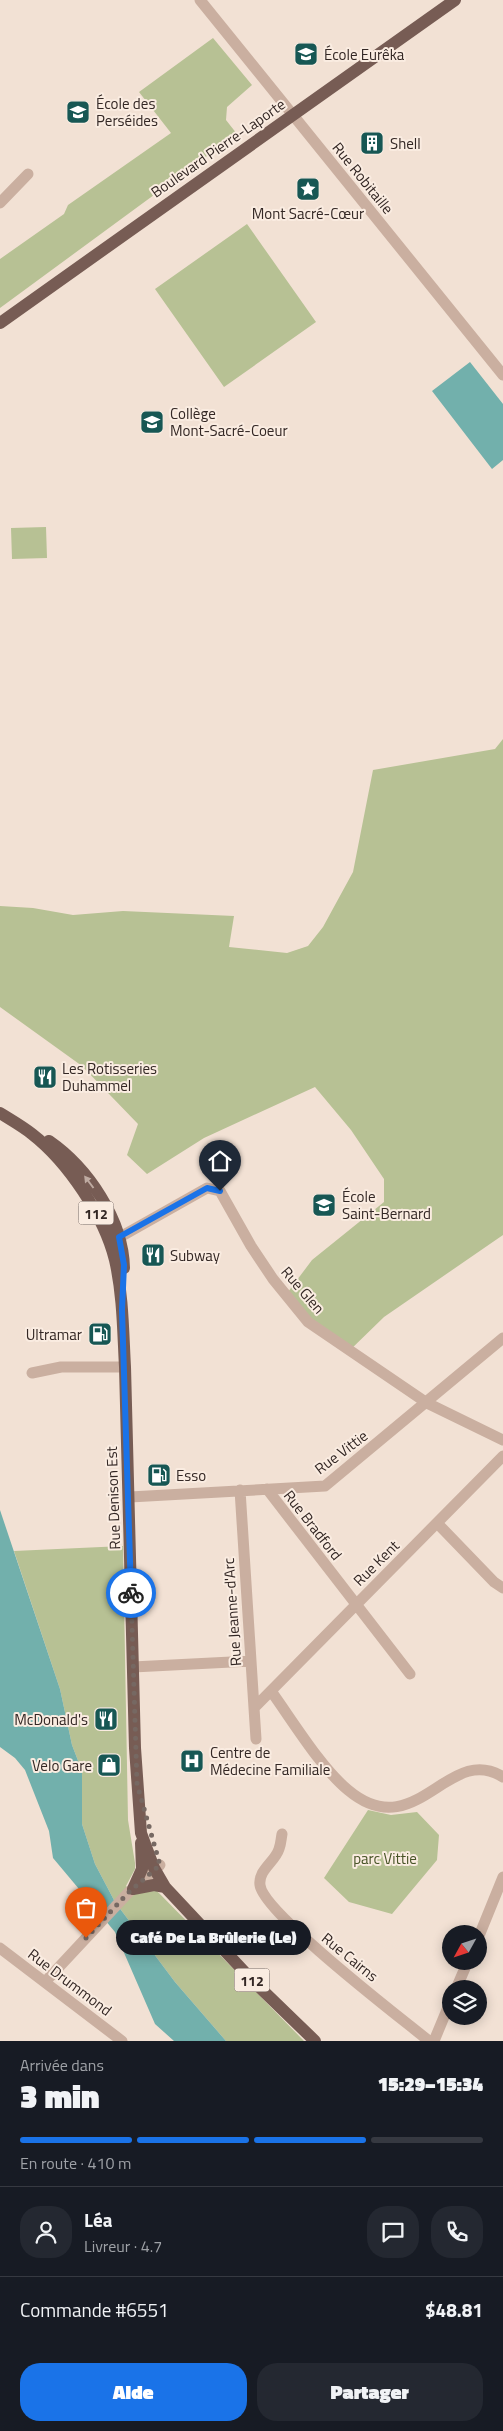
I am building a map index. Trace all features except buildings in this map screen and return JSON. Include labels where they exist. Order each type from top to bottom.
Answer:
[{"type":"main road","name":"Boulevard Pierre-Laporte","points":[[0,323],[455,0]]},
{"type":"main road","name":"Rue Denison Est","points":[[0,1113],[53,1144],[88,1180],[105,1205],[114,1240],[124,1265],[122,1310],[130,1497],[133,1667],[141,1833],[165,1887],[253,1981],[314,2041]]},
{"type":"main road","points":[[138,1791],[157,1867],[192,1916]]},
{"type":"main road","points":[[131,1891],[142,1868],[141,1833]]},
{"type":"main road","points":[[131,1891],[154,1886],[165,1887]]},
{"type":"street","name":"Rue Robitaille","points":[[200,0],[502,373]]},
{"type":"street","points":[[0,204],[28,174]]},
{"type":"street","name":"Rue Glen","points":[[114,1240],[207,1188],[220,1191],[251,1246],[273,1279],[308,1322],[427,1403],[503,1440]]},
{"type":"street","name":"Rue Vittie","points":[[130,1497],[325,1486],[503,1338]]},
{"type":"street","points":[[32,1373],[61,1368],[125,1367]]},
{"type":"street","name":"Rue Kent","points":[[270,1691],[503,1456]]},
{"type":"street","name":"Rue Bradford","points":[[267,1489],[410,1674]]},
{"type":"street","name":"Rue Jeanne-d'Arc","points":[[240,1490],[254,1708]]},
{"type":"street","points":[[437,1523],[494,1582],[503,1588]]},
{"type":"street","points":[[133,1667],[250,1661]]},
{"type":"street","points":[[256,1739],[254,1708],[270,1691],[336,1778],[349,1791],[383,1808],[398,1808],[412,1803],[450,1778],[475,1770],[485,1768],[503,1777]]},
{"type":"street","name":"Rue Cairns","points":[[282,1834],[279,1850],[260,1878],[260,1888],[282,1916],[303,1937],[429,2041]]},
{"type":"street","points":[[45,1982],[98,1924],[157,1867]]},
{"type":"street","points":[[486,1925],[498,1904],[503,1877]]},
{"type":"street","name":"Rue Drummond","points":[[0,1948],[122,2041]]},
{"type":"street","points":[[434,2041],[442,2022]]},
{"type":"green space","points":[[213,38],[252,85],[227,107],[226,120],[237,134],[0,308],[0,259],[64,214],[68,205],[171,133],[139,92]]},
{"type":"green space","points":[[247,224],[316,322],[224,387],[155,289]]},
{"type":"green space","points":[[46,527],[47,558],[12,559],[11,528]]},
{"type":"green space","points":[[503,739],[503,1235],[384,1317],[347,1353],[285,1296],[312,1260],[384,1202],[384,1179],[351,1130],[315,1087],[204,1138],[147,1174],[127,1155],[138,1124],[82,1066],[0,1007],[0,906],[33,908],[73,915],[123,911],[234,916],[229,947],[287,953],[308,946],[323,927],[353,872],[373,770],[495,749]]},
{"type":"green space","points":[[123,1546],[128,1820],[135,1863],[135,1869],[126,1886],[132,1892],[157,1891],[304,2041],[226,2041],[175,1982],[115,1902],[95,1864],[82,1824],[82,1771],[72,1745],[60,1689],[14,1551]]},
{"type":"green space","name":"parc Vittie","points":[[368,1810],[391,1815],[417,1812],[439,1835],[437,1860],[392,1914],[349,1902],[324,1878]]},
{"type":"water","points":[[470,362],[503,404],[503,460],[492,469],[432,391]]},
{"type":"water","points":[[0,1510],[60,1689],[72,1745],[82,1771],[82,1824],[95,1864],[115,1902],[175,1982],[226,2041],[174,2041],[155,2024],[115,1932],[53,1858],[49,1831],[25,1770],[15,1758],[0,1747]]},
{"type":"way so far","points":[[86,1938],[128,1893],[154,1868],[160,1865],[137,1784],[131,1593]]},
{"type":"place","name":"École Eurêka","points":[[306,54]]},
{"type":"place","name":"École des Perséides","points":[[78,112]]},
{"type":"place","name":"Shell","points":[[372,143]]},
{"type":"place","name":"Mont Sacré-Cœur","points":[[308,189]]},
{"type":"place","name":"Collège Mont-Sacré-Coeur","points":[[152,422]]},
{"type":"place","name":"Les Rotisseries Duhammel","points":[[45,1077]]},
{"type":"place","name":"École Saint-Bernard","points":[[324,1205]]},
{"type":"place","name":"Subway","points":[[153,1255]]},
{"type":"place","name":"Ultramar","points":[[100,1334]]},
{"type":"place","name":"Esso","points":[[159,1475]]},
{"type":"place","name":"McDonald's","points":[[106,1719]]},
{"type":"place","name":"Centre de Médecine Familiale","points":[[192,1761]]},
{"type":"place","name":"Velo Gare","points":[[109,1765]]},
{"type":"place","name":"Café De La Brûlerie (Le)","points":[[86,1938]]},
{"type":"route","points":[[131,1593],[130,1497],[122,1310],[124,1265],[119,1237],[207,1188],[220,1191]]}]
